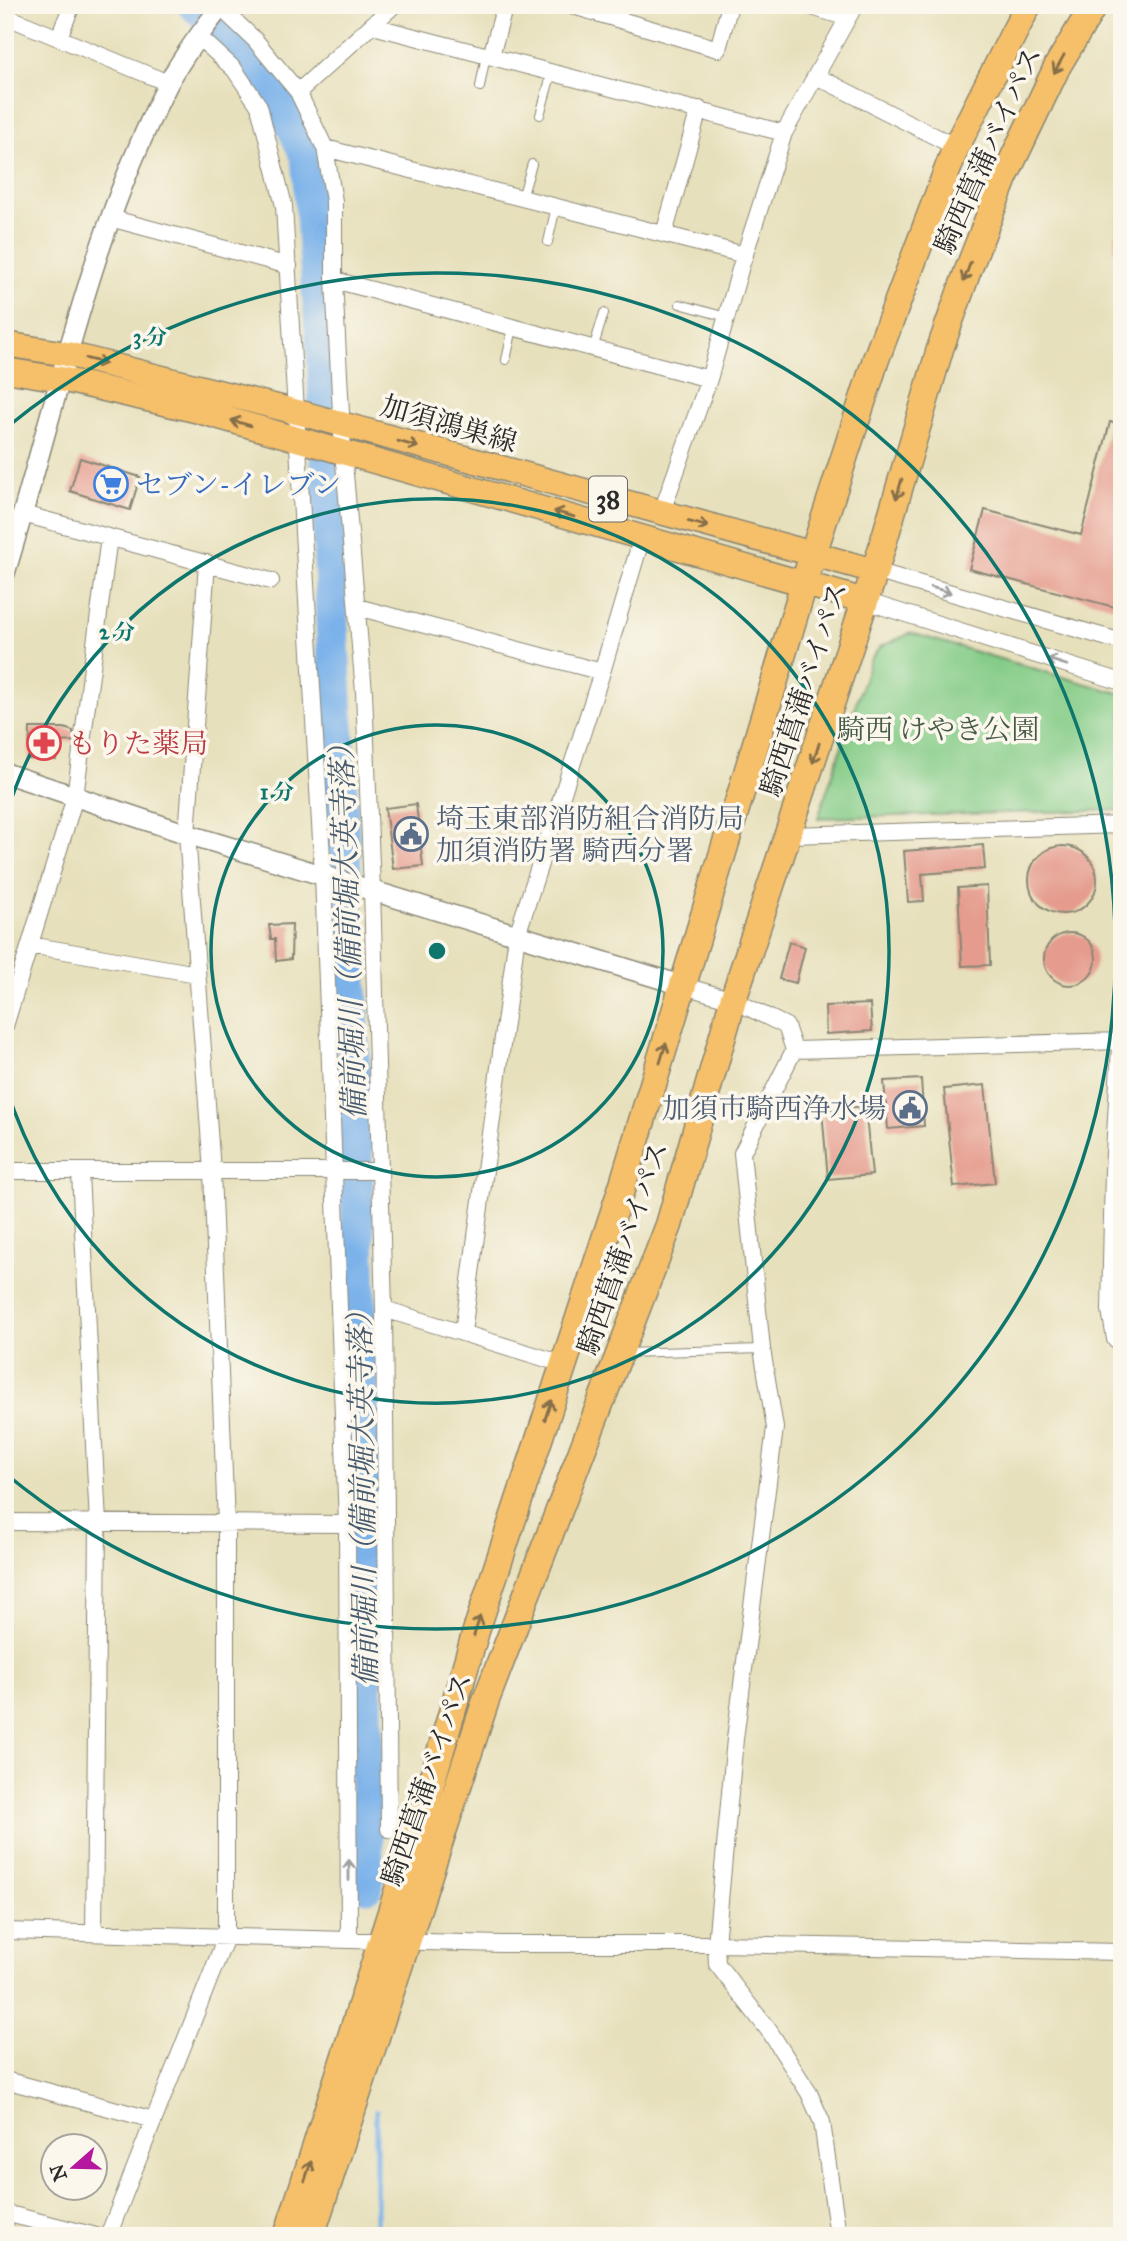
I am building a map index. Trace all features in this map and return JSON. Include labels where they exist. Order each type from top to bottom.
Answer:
[{"type":"highway","name":"騎西菖蒲バイパス","points":[[311,2236],[394,1940],[416,1834],[476,1631],[622,1187],[813,554],[894,308],[956,147],[1028,5]]},
{"type":"highway","name":"騎西菖蒲バイパス","points":[[287,2236],[394,1940],[669,1225],[733,1000],[790,835],[875,571],[940,349],[976,249],[1058,65],[1094,5]]},
{"type":"main road","name":"加須鴻巣線","points":[[5,344],[66,354],[301,413],[875,571]]},
{"type":"main road","name":"加須鴻巣線","points":[[5,370],[61,379],[195,410],[343,450],[865,601]]},
{"type":"street","points":[[59,37],[72,5]]},
{"type":"street","points":[[298,92],[394,5]]},
{"type":"street","points":[[489,56],[505,5]]},
{"type":"street","points":[[570,5],[718,49],[730,5]]},
{"type":"street","points":[[661,514],[709,379],[784,133],[851,12],[805,5]]},
{"type":"street","points":[[5,573],[66,354],[110,218],[168,83],[220,6],[255,40],[298,92],[325,148],[334,201],[334,280],[343,450],[364,692],[372,889],[375,1171],[384,1309],[389,1829],[416,1834]]},
{"type":"street","points":[[5,16],[168,83]]},
{"type":"street","points":[[373,26],[784,133]]},
{"type":"street","points":[[199,37],[234,69],[259,106],[284,206],[301,413],[327,876],[338,1172],[347,1524],[349,1938]]},
{"type":"street","points":[[816,76],[956,147]]},
{"type":"street","points":[[664,234],[699,109]]},
{"type":"street","points":[[325,148],[745,254]]},
{"type":"street","points":[[110,218],[289,266]]},
{"type":"street","points":[[334,280],[709,379]]},
{"type":"street","points":[[23,514],[271,581]]},
{"type":"street","points":[[5,1026],[75,797],[109,537]]},
{"type":"street","points":[[463,1332],[517,935],[602,672],[642,537]]},
{"type":"street","points":[[108,2236],[226,1937],[226,1524],[212,1171],[187,834],[207,563]]},
{"type":"street","points":[[875,571],[1122,642]]},
{"type":"street","points":[[865,601],[1122,682]]},
{"type":"street","points":[[357,607],[602,672]]},
{"type":"street","points":[[5,773],[187,834],[733,1000],[786,1026],[794,1050],[741,1153],[762,1349],[775,1428],[735,1739],[716,1944],[717,1964],[770,2032],[809,2093],[822,2122],[838,2236]]},
{"type":"street","points":[[790,835],[1122,825]]},
{"type":"street","points":[[30,944],[197,974]]},
{"type":"street","points":[[1122,1011],[1112,1171],[1110,1310],[1115,1339],[1122,1342]]},
{"type":"street","points":[[794,1050],[1121,1041]]},
{"type":"street","points":[[5,1171],[375,1171]]},
{"type":"street","points":[[80,1172],[98,1523],[94,1933]]},
{"type":"street","points":[[384,1309],[563,1364]]},
{"type":"street","points":[[5,1522],[347,1524]]},
{"type":"street","points":[[5,1931],[502,1944],[716,1944],[1122,1952]]},
{"type":"street","points":[[5,2080],[154,2120]]},
{"type":"street","points":[[5,2213],[96,2236]]},
{"type":"lane","points":[[480,87],[489,56]]},
{"type":"lane","points":[[540,115],[552,72]]},
{"type":"lane","points":[[522,198],[532,164]]},
{"type":"lane","points":[[548,242],[556,207]]},
{"type":"lane","points":[[680,304],[726,317]]},
{"type":"lane","points":[[593,349],[604,313]]},
{"type":"lane","points":[[506,360],[513,328]]},
{"type":"lane","points":[[622,1353],[762,1349]]},
{"type":"green space","name":"騎西 けやき公園","points":[[911,633],[1122,694],[1122,810],[818,818],[870,661],[880,647]]},
{"type":"building","points":[[1122,205],[1122,252],[1114,251]]},
{"type":"building","points":[[1110,422],[1122,425],[1122,609],[969,569],[985,510],[1081,535]]},
{"type":"building","points":[[80,458],[140,477],[130,510],[70,491]]},
{"type":"building","points":[[30,728],[64,728],[73,731],[74,741],[58,742],[56,760],[29,759]]},
{"type":"building","points":[[416,804],[423,866],[393,869],[385,808]]},
{"type":"building","points":[[983,845],[985,869],[922,874],[924,901],[908,902],[904,851]]},
{"type":"building","points":[[1070,846],[1091,861],[1097,873],[1095,893],[1087,904],[1070,914],[1056,914],[1039,904],[1031,893],[1029,873],[1039,856],[1050,848]]},
{"type":"building","points":[[987,886],[990,965],[962,966],[958,888]]},
{"type":"building","points":[[292,924],[291,959],[276,961],[275,939],[271,939],[269,925]]},
{"type":"building","points":[[1070,933],[1080,935],[1088,941],[1094,949],[1094,969],[1088,977],[1080,983],[1070,985],[1060,983],[1052,977],[1046,969],[1044,959],[1046,949],[1052,941],[1060,935]]},
{"type":"building","points":[[789,942],[805,947],[796,983],[779,979]]},
{"type":"building","points":[[870,1004],[872,1031],[826,1034],[825,1006]]},
{"type":"building","points":[[921,1079],[924,1126],[888,1129],[884,1081]]},
{"type":"building","points":[[985,1085],[995,1183],[954,1187],[944,1089]]},
{"type":"building","points":[[865,1106],[872,1175],[828,1179],[822,1110]]},
{"type":"waterway","name":"備前堀川（備前堀大英寺落）","points":[[194,5],[241,45],[275,89],[307,157],[323,350],[332,624],[352,1003],[365,1495],[367,1886]]},
{"type":"waterway","name":"備前堀川（備前堀大英寺落）","points":[[376,2111],[376,2236]]},
{"type":"place","name":"セブン-イレブン","points":[[111,484]]},
{"type":"place","name":"もりた薬局","points":[[44,743]]},
{"type":"place","name":"埼玉東部消防組合消防局 加須消防署 騎西分署","points":[[411,834]]},
{"type":"place","name":"加須市騎西浄水場","points":[[910,1108]]}]
